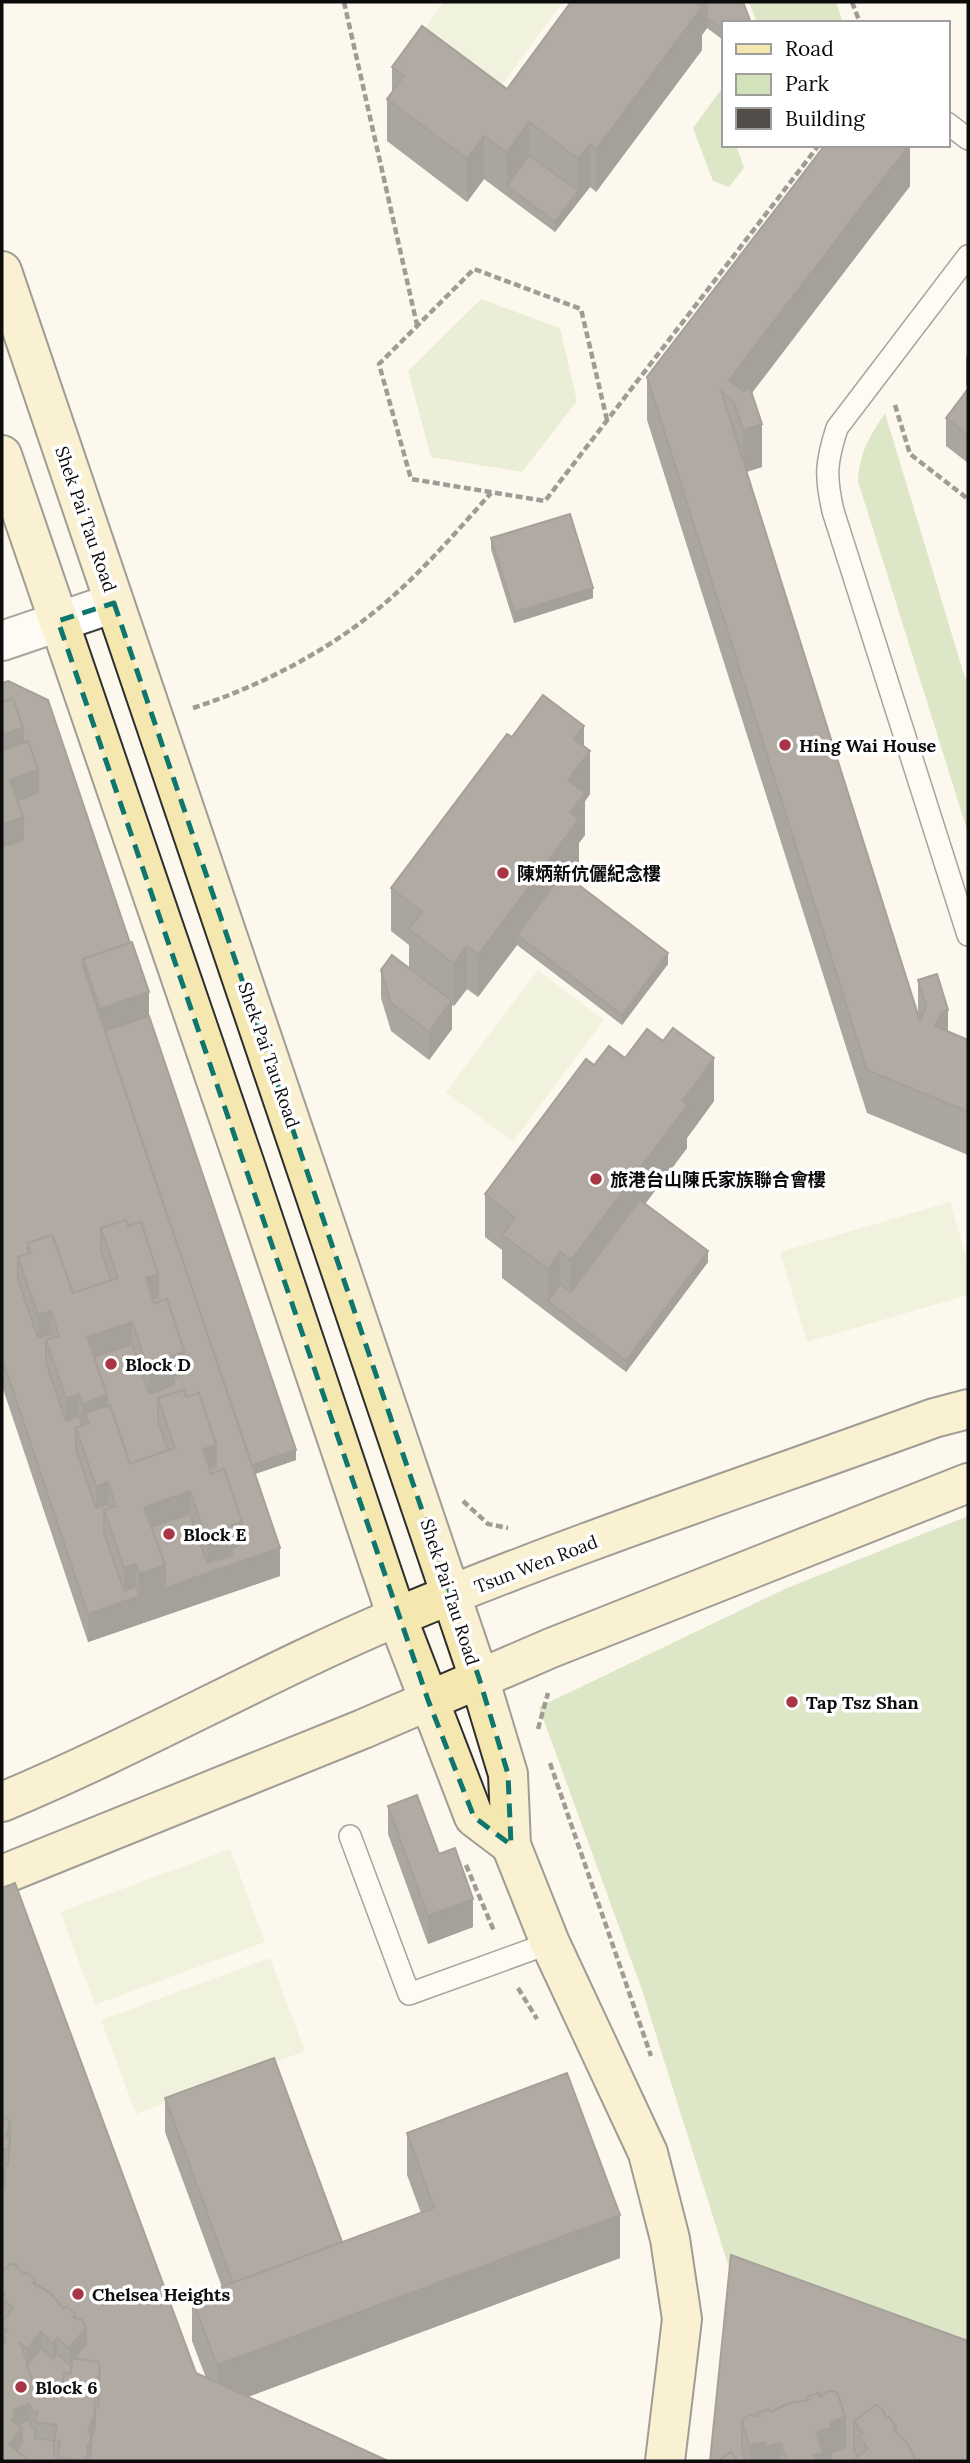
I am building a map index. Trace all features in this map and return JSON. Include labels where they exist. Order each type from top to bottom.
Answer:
[{"type":"main road","name":"Shek Pai Tau Road","points":[[2,271],[479,1678],[508,1774],[511,1845],[550,1942],[648,2153],[670,2239],[682,2319],[665,2461]]},
{"type":"main road","points":[[2,455],[397,1617],[474,1816],[511,1845]]},
{"type":"main road","name":"Tsun Wen Road","points":[[2,1802],[66,1775],[397,1617],[908,1427],[968,1409]]},
{"type":"main road","points":[[2,1875],[338,1740],[479,1678],[968,1483]]},
{"type":"street","points":[[2,641],[114,603]]},
{"type":"lane","points":[[949,125],[968,139]]},
{"type":"lane","points":[[968,256],[837,428],[828,455],[827,483],[833,511],[968,935]]},
{"type":"lane","points":[[351,1836],[409,1994],[550,1942]]},
{"type":"path","points":[[344,2],[417,326]]},
{"type":"path","points":[[852,2],[859,21]]},
{"type":"path","points":[[607,420],[581,309],[474,270],[379,364],[411,479],[545,501],[817,147]]},
{"type":"path","points":[[894,401],[910,454],[968,499]]},
{"type":"path","points":[[206,704],[301,661],[344,633],[390,599],[432,559],[492,493]]},
{"type":"path","points":[[462,1857],[473,1877],[513,1980],[541,2027]]},
{"type":"highlighted area","points":[[114,603],[479,1678],[508,1774],[511,1845],[474,1817],[428,1700],[58,621]]},
{"type":"green space","points":[[444,2],[563,2],[493,97],[416,40]]},
{"type":"green space","points":[[749,2],[836,2],[842,21],[756,21]]},
{"type":"green space","points":[[722,88],[722,147],[737,147],[744,168],[729,187],[713,181],[693,128]]},
{"type":"green space","points":[[481,299],[560,328],[577,401],[522,472],[431,457],[408,371]]},
{"type":"green space","points":[[885,413],[965,678],[968,677],[968,833],[858,481],[866,445]]},
{"type":"green space","points":[[538,970],[604,1020],[513,1142],[446,1092]]},
{"type":"green space","points":[[950,1202],[968,1264],[968,1295],[807,1342],[780,1252]]},
{"type":"green space","points":[[968,1516],[968,2361],[731,2274],[642,1990],[539,1707],[787,1588]]},
{"type":"green space","points":[[230,1849],[265,1942],[95,2005],[60,1912]]},
{"type":"green space","points":[[270,1958],[305,2051],[136,2114],[101,2020]]},
{"type":"building","points":[[571,2],[695,2],[702,7],[596,149],[590,144],[578,159],[529,122],[507,153],[484,136],[467,159],[387,99],[404,76],[392,67],[422,26],[507,89]]},
{"type":"building","points":[[707,2],[743,2],[750,21],[722,21],[722,29],[707,18]]},
{"type":"building","name":"Hing Wai House","points":[[823,147],[907,147],[729,380],[743,391],[750,388],[762,424],[743,430],[734,402],[721,391],[920,1021],[926,1006],[918,980],[937,974],[948,1010],[941,1013],[935,1026],[968,1040],[968,1112],[867,1070],[647,377]]},
{"type":"building","points":[[529,155],[578,191],[555,222],[507,186]]},
{"type":"building","points":[[968,389],[968,435],[946,418]]},
{"type":"building","points":[[570,514],[593,588],[514,612],[491,538]]},
{"type":"building","points":[[8,681],[48,700],[130,943],[83,959],[83,966],[280,1548],[165,1588],[165,1565],[151,1527],[190,1514],[207,1563],[232,1555],[232,1548],[242,1544],[242,1522],[224,1469],[211,1474],[210,1469],[216,1467],[216,1445],[199,1393],[186,1397],[184,1390],[158,1398],[158,1421],[168,1450],[130,1464],[110,1405],[107,1406],[107,1395],[94,1357],[132,1344],[149,1394],[174,1385],[174,1377],[184,1374],[184,1351],[167,1299],[154,1304],[152,1299],[158,1297],[158,1274],[141,1222],[128,1226],[126,1220],[101,1228],[101,1251],[111,1280],[73,1293],[52,1235],[28,1243],[28,1254],[18,1257],[18,1280],[38,1338],[51,1334],[52,1338],[46,1340],[46,1363],[66,1421],[79,1416],[82,1426],[76,1428],[76,1450],[96,1508],[108,1504],[110,1508],[104,1510],[104,1533],[124,1591],[136,1586],[139,1596],[88,1614],[2,1358],[2,847],[23,840],[23,817],[17,800],[38,793],[38,770],[28,741],[23,743],[23,728],[13,699],[2,702],[2,683]]},
{"type":"building","name":"陳炳新伉儷紀念樓","points":[[543,695],[584,726],[574,739],[590,751],[568,780],[585,793],[570,812],[579,819],[478,955],[467,946],[454,964],[409,929],[422,912],[391,888],[507,734],[512,737]]},
{"type":"building","points":[[13,699],[23,728],[2,735],[2,702]]},
{"type":"building","points":[[28,741],[38,770],[10,780],[23,817],[2,824],[2,751]]},
{"type":"building","points":[[563,873],[668,953],[622,1015],[517,935]]},
{"type":"building","points":[[132,942],[149,992],[100,1009],[83,959]]},
{"type":"building","points":[[392,955],[452,1001],[429,1032],[391,1003],[381,970]]},
{"type":"building","points":[[149,1016],[296,1450],[252,1465],[105,1031]]},
{"type":"building","name":"旅港台山陳氏家族聯合會樓","points":[[673,1028],[714,1058],[682,1101],[687,1105],[571,1260],[560,1252],[548,1269],[502,1235],[515,1218],[485,1194],[586,1059],[594,1065],[609,1046],[625,1058],[647,1029],[663,1041]]},
{"type":"building","points":[[640,1200],[708,1251],[626,1361],[548,1301],[560,1284],[571,1292]]},
{"type":"building","points":[[126,1220],[128,1226],[141,1222],[158,1274],[146,1278],[154,1304],[167,1299],[184,1351],[172,1356],[174,1363],[149,1371],[132,1322],[87,1337],[107,1395],[82,1404],[79,1394],[66,1398],[46,1340],[59,1336],[51,1311],[38,1315],[18,1257],[31,1253],[28,1243],[52,1235],[73,1293],[118,1278],[101,1228]]},
{"type":"building","points":[[184,1390],[186,1397],[199,1393],[216,1445],[203,1449],[211,1474],[224,1469],[242,1522],[230,1526],[232,1533],[207,1541],[190,1491],[144,1507],[165,1565],[139,1574],[136,1564],[124,1568],[104,1510],[116,1506],[108,1482],[96,1486],[76,1428],[89,1423],[85,1413],[110,1405],[130,1464],[175,1448],[158,1398]]},
{"type":"building","points":[[417,1795],[439,1854],[455,1848],[473,1899],[428,1916],[388,1806]]},
{"type":"building","name":"Chelsea Heights","points":[[15,1883],[196,2373],[388,2461],[90,2461],[95,2408],[98,2408],[100,2367],[98,2362],[74,2358],[86,2344],[86,2328],[82,2320],[75,2318],[75,2314],[66,2306],[64,2309],[50,2293],[35,2284],[35,2280],[26,2272],[23,2275],[15,2264],[10,2264],[2,2273],[2,2194],[5,2185],[4,2165],[8,2165],[10,2124],[8,2119],[2,2118],[2,1888]]},
{"type":"building","points":[[274,2058],[342,2242],[233,2283],[165,2098]]},
{"type":"building","points":[[567,2073],[620,2215],[217,2365],[192,2298],[434,2208],[407,2133]]},
{"type":"building","points":[[2,2118],[8,2119],[10,2124],[6,2136],[10,2137],[8,2149],[4,2149],[5,2169],[2,2178]]},
{"type":"building","points":[[731,2255],[968,2341],[968,2461],[916,2461],[889,2417],[886,2419],[883,2410],[876,2405],[854,2421],[854,2451],[858,2457],[852,2461],[823,2461],[831,2458],[831,2452],[845,2448],[845,2417],[837,2392],[828,2391],[820,2397],[819,2393],[807,2397],[807,2401],[789,2403],[771,2412],[769,2409],[757,2413],[757,2416],[749,2415],[742,2421],[742,2451],[745,2461],[737,2461],[731,2452],[718,2461],[710,2461]]},
{"type":"building","points":[[10,2264],[15,2264],[23,2275],[26,2272],[35,2280],[33,2283],[50,2293],[64,2309],[66,2306],[75,2314],[73,2317],[82,2320],[86,2328],[69,2348],[57,2338],[53,2343],[41,2332],[27,2349],[20,2342],[37,2394],[40,2395],[41,2385],[62,2389],[64,2373],[70,2374],[73,2358],[98,2362],[98,2392],[94,2392],[95,2412],[88,2432],[91,2432],[90,2445],[87,2444],[88,2453],[84,2461],[58,2457],[60,2441],[54,2440],[57,2425],[35,2422],[37,2412],[33,2412],[29,2404],[13,2410],[15,2416],[12,2420],[22,2428],[9,2444],[30,2461],[2,2461],[2,2344],[6,2342],[3,2334],[7,2331],[2,2322],[13,2308],[2,2298],[5,2294],[2,2291],[2,2273]]},
{"type":"building","points":[[41,2348],[53,2359],[57,2354],[69,2364],[72,2361],[70,2374],[64,2373],[62,2389],[41,2385],[40,2395],[37,2394],[27,2365]]},
{"type":"building","points":[[828,2391],[837,2392],[845,2417],[830,2422],[831,2428],[816,2432],[823,2453],[813,2455],[825,2461],[787,2461],[781,2443],[766,2447],[765,2442],[749,2446],[742,2421],[749,2415],[759,2416],[757,2413],[769,2409],[771,2412],[789,2403],[809,2400],[807,2397],[819,2393],[820,2397]]},
{"type":"building","points":[[876,2405],[883,2410],[886,2419],[889,2417],[896,2427],[893,2429],[907,2443],[916,2461],[852,2461],[868,2449],[859,2436],[863,2433],[854,2421]]},
{"type":"building","points":[[29,2420],[35,2428],[35,2438],[54,2441],[54,2456],[58,2457],[58,2461],[30,2461],[17,2451],[22,2444],[22,2428],[18,2424]]},
{"type":"building","points":[[731,2452],[737,2461],[718,2461]]},
{"type":"place","name":"Hing Wai House","points":[[785,745]]},
{"type":"place","name":"陳炳新伉儷紀念樓","points":[[503,873]]},
{"type":"place","name":"旅港台山陳氏家族聯合會樓","points":[[596,1179]]},
{"type":"place","name":"Block D","points":[[111,1364]]},
{"type":"place","name":"Block E","points":[[169,1534]]},
{"type":"place","name":"Tap Tsz Shan","points":[[792,1702]]},
{"type":"place","name":"Chelsea Heights","points":[[78,2294]]},
{"type":"place","name":"Block 6","points":[[21,2387]]}]
